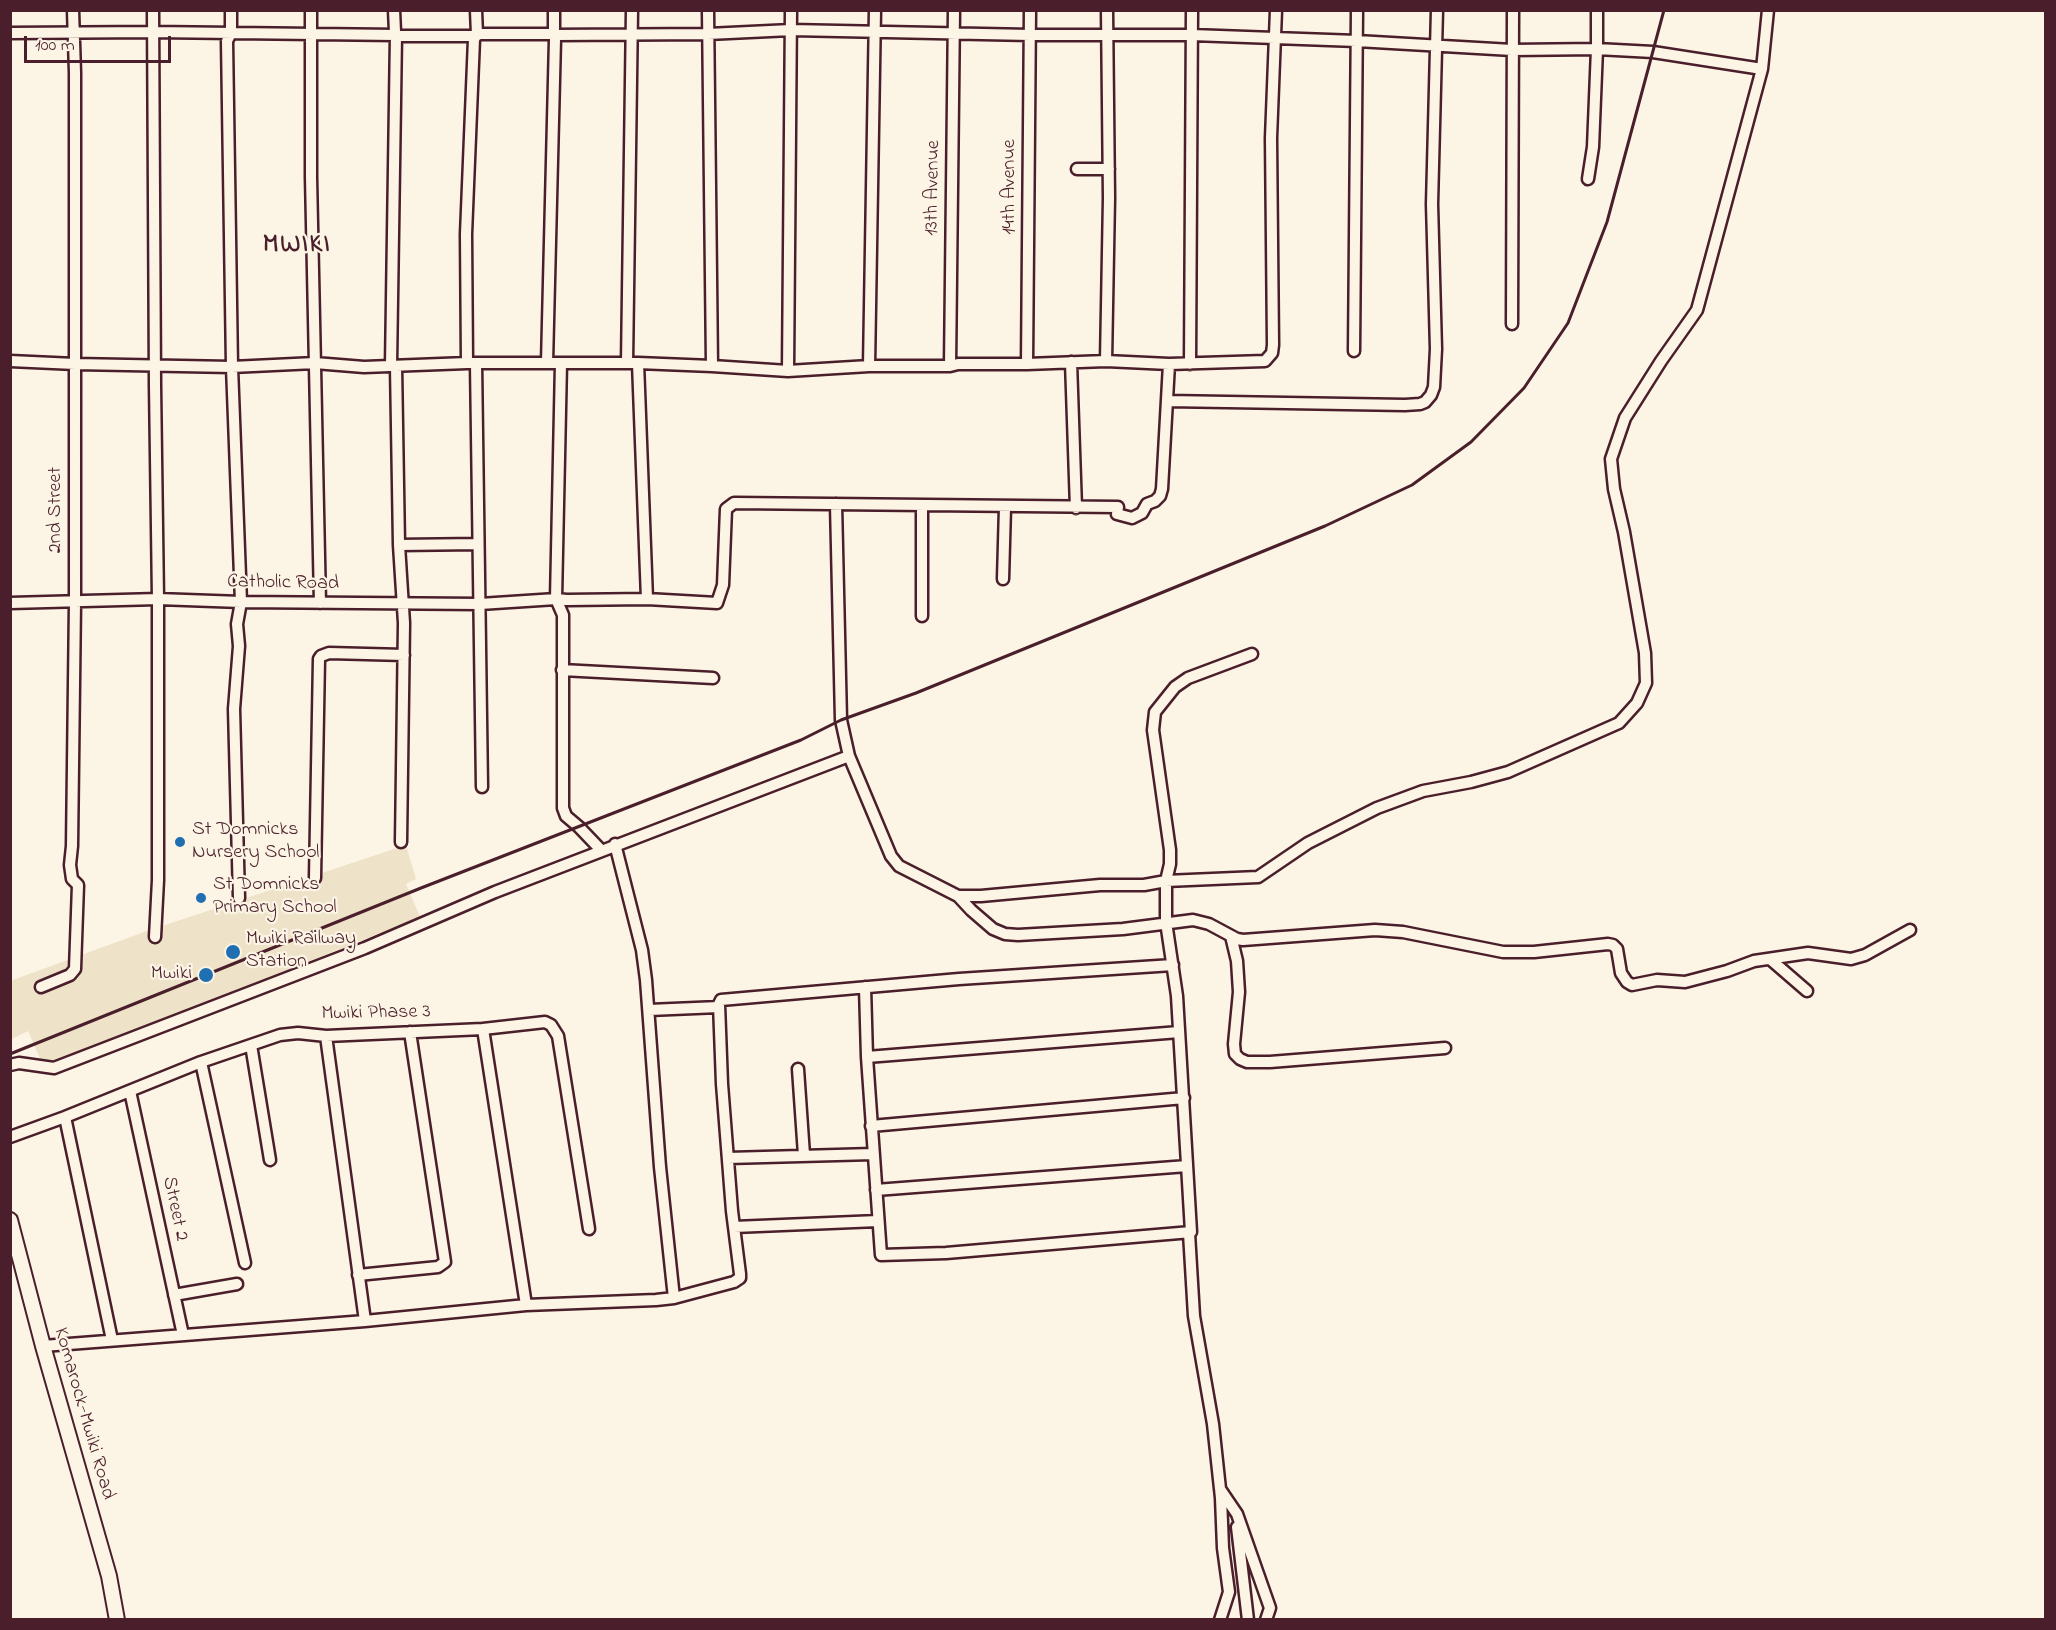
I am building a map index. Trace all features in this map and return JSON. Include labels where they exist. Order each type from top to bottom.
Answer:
[{"type":"main road","name":"Komarock-Mwiki Road","points":[[10,1220],[42,1346],[109,1575],[117,1620]]},
{"type":"street","name":"2nd Street","points":[[41,987],[69,975],[75,969],[78,885],[72,879],[70,865],[75,602],[73,10]]},
{"type":"street","points":[[153,10],[158,599],[158,880],[155,937]]},
{"type":"street","points":[[231,10],[231,33],[227,41],[232,367],[241,602],[237,624],[239,646],[234,709],[239,898]]},
{"type":"street","points":[[311,10],[311,177],[320,603]]},
{"type":"street","points":[[394,10],[396,35],[393,365],[401,603],[404,623],[402,842]]},
{"type":"street","points":[[476,10],[477,35],[474,39],[467,203],[480,604],[482,787]]},
{"type":"street","points":[[547,363],[554,10]]},
{"type":"street","points":[[632,10],[632,363],[647,599]]},
{"type":"street","points":[[708,10],[712,366]]},
{"type":"street","points":[[788,371],[791,10]]},
{"type":"street","points":[[869,366],[875,10]]},
{"type":"street","name":"13th Avenue","points":[[950,366],[954,10]]},
{"type":"street","name":"14th Avenue","points":[[1027,364],[1030,10]]},
{"type":"street","points":[[1106,361],[1109,169],[1107,10]]},
{"type":"street","points":[[1190,364],[1192,10]]},
{"type":"street","points":[[10,361],[232,367],[315,363],[364,367],[471,363],[632,363],[788,371],[958,364],[1106,361],[1190,364],[1265,361],[1272,353],[1274,255],[1271,138],[1276,10]]},
{"type":"street","points":[[1354,351],[1357,10]]},
{"type":"street","points":[[1168,401],[1405,405],[1420,404],[1431,395],[1434,387],[1436,350],[1432,204],[1438,46],[1437,10]]},
{"type":"street","points":[[1512,324],[1513,10]]},
{"type":"street","points":[[1588,179],[1593,147],[1597,10]]},
{"type":"street","points":[[958,896],[1100,885],[1144,885],[1166,881],[1258,877],[1308,843],[1377,808],[1423,792],[1508,772],[1619,723],[1636,703],[1646,683],[1645,653],[1624,532],[1614,489],[1611,459],[1625,418],[1697,310],[1762,69],[1768,10]]},
{"type":"street","points":[[10,33],[633,35],[791,30],[1030,35],[1106,33],[1357,41],[1512,50],[1597,49],[1653,52],[1762,69]]},
{"type":"street","points":[[1077,169],[1109,169]]},
{"type":"street","points":[[1071,362],[1076,508]]},
{"type":"street","points":[[561,363],[556,599],[563,615],[563,808],[566,816],[600,850]]},
{"type":"street","points":[[1169,364],[1160,496],[1147,504],[1142,513],[1132,518],[1118,514],[1118,507],[836,504],[841,720],[849,756],[891,856],[899,866],[958,896],[993,929],[1005,934],[1123,929],[1193,920],[1209,924],[1244,940],[1375,930],[1403,932],[1503,952],[1534,952],[1608,944],[1617,949],[1624,979],[1632,985],[1657,980],[1685,982],[1754,961],[1808,954],[1851,959],[1865,955],[1910,930]]},
{"type":"street","name":"Catholic Road","points":[[10,603],[158,599],[480,604],[556,599],[647,599],[717,603],[723,585],[726,509],[729,505],[734,503],[836,504]]},
{"type":"street","points":[[922,506],[922,616]]},
{"type":"street","points":[[1003,579],[1005,507]]},
{"type":"street","points":[[399,545],[478,544]]},
{"type":"street","points":[[315,878],[319,659],[329,653],[404,655]]},
{"type":"street","points":[[1220,1620],[1229,1592],[1223,1548],[1213,1424],[1194,1316],[1189,1233],[1192,1231],[1184,1098],[1173,965],[1166,922],[1166,881],[1170,850],[1153,730],[1155,712],[1175,687],[1188,678],[1252,654]]},
{"type":"street","points":[[562,670],[713,678]]},
{"type":"street","points":[[10,1065],[19,1063],[54,1068],[365,948],[615,844],[724,805],[849,756]]},
{"type":"street","points":[[615,844],[642,950],[649,1010],[664,1214],[674,1298]]},
{"type":"street","points":[[1231,936],[1237,961],[1239,992],[1234,1044],[1235,1054],[1240,1059],[1247,1062],[1270,1062],[1445,1048]]},
{"type":"street","points":[[1770,959],[1807,991]]},
{"type":"street","points":[[42,1346],[365,1321],[526,1305],[622,1303],[674,1298],[738,1281],[741,1274],[734,1227],[722,1084],[720,1001],[1053,972],[1173,965]]},
{"type":"street","points":[[865,987],[871,1126],[882,1256],[1189,1233]]},
{"type":"street","points":[[649,1010],[719,1006]]},
{"type":"street","name":"Mwiki Phase 3","points":[[10,1137],[201,1062],[280,1035],[298,1033],[326,1036],[483,1029],[545,1022],[555,1029],[558,1036],[589,1229]]},
{"type":"street","points":[[483,1029],[526,1305]]},
{"type":"street","points":[[358,1275],[438,1267],[445,1262],[410,1032]]},
{"type":"street","points":[[867,1057],[1179,1032]]},
{"type":"street","points":[[326,1036],[365,1321]]},
{"type":"street","points":[[251,1045],[270,1160]]},
{"type":"street","points":[[201,1062],[245,1263]]},
{"type":"street","points":[[798,1069],[804,1155]]},
{"type":"street","name":"Street 2","points":[[130,1091],[183,1335]]},
{"type":"street","points":[[871,1126],[1184,1098]]},
{"type":"street","points":[[65,1117],[112,1340]]},
{"type":"street","points":[[728,1158],[873,1154]]},
{"type":"street","points":[[876,1190],[1188,1166]]},
{"type":"street","points":[[734,1227],[878,1221]]},
{"type":"street","points":[[174,1295],[237,1284]]},
{"type":"street","points":[[1220,1489],[1236,1512],[1270,1608],[1266,1620]]},
{"type":"street","points":[[1236,1512],[1248,1620]]},
{"type":"shaded area","points":[[406,845],[416,879],[406,884],[420,917],[44,1068],[28,1031],[12,1039],[10,981],[147,931]]},
{"type":"railway","points":[[10,1054],[421,888],[801,740],[841,720],[916,693],[1325,526],[1412,485],[1471,442],[1524,388],[1568,323],[1607,222],[1664,10]]},
{"type":"place","name":"St Domnicks Nursery School","points":[[180,842]]},
{"type":"place","name":"St Domnicks Primary School","points":[[201,898]]},
{"type":"place","name":"Mwiki Railway Station","points":[[233,952]]},
{"type":"place","name":"Mwiki","points":[[206,975]]},
{"type":"district","name":"MWIKI","points":[[297,247]]}]
